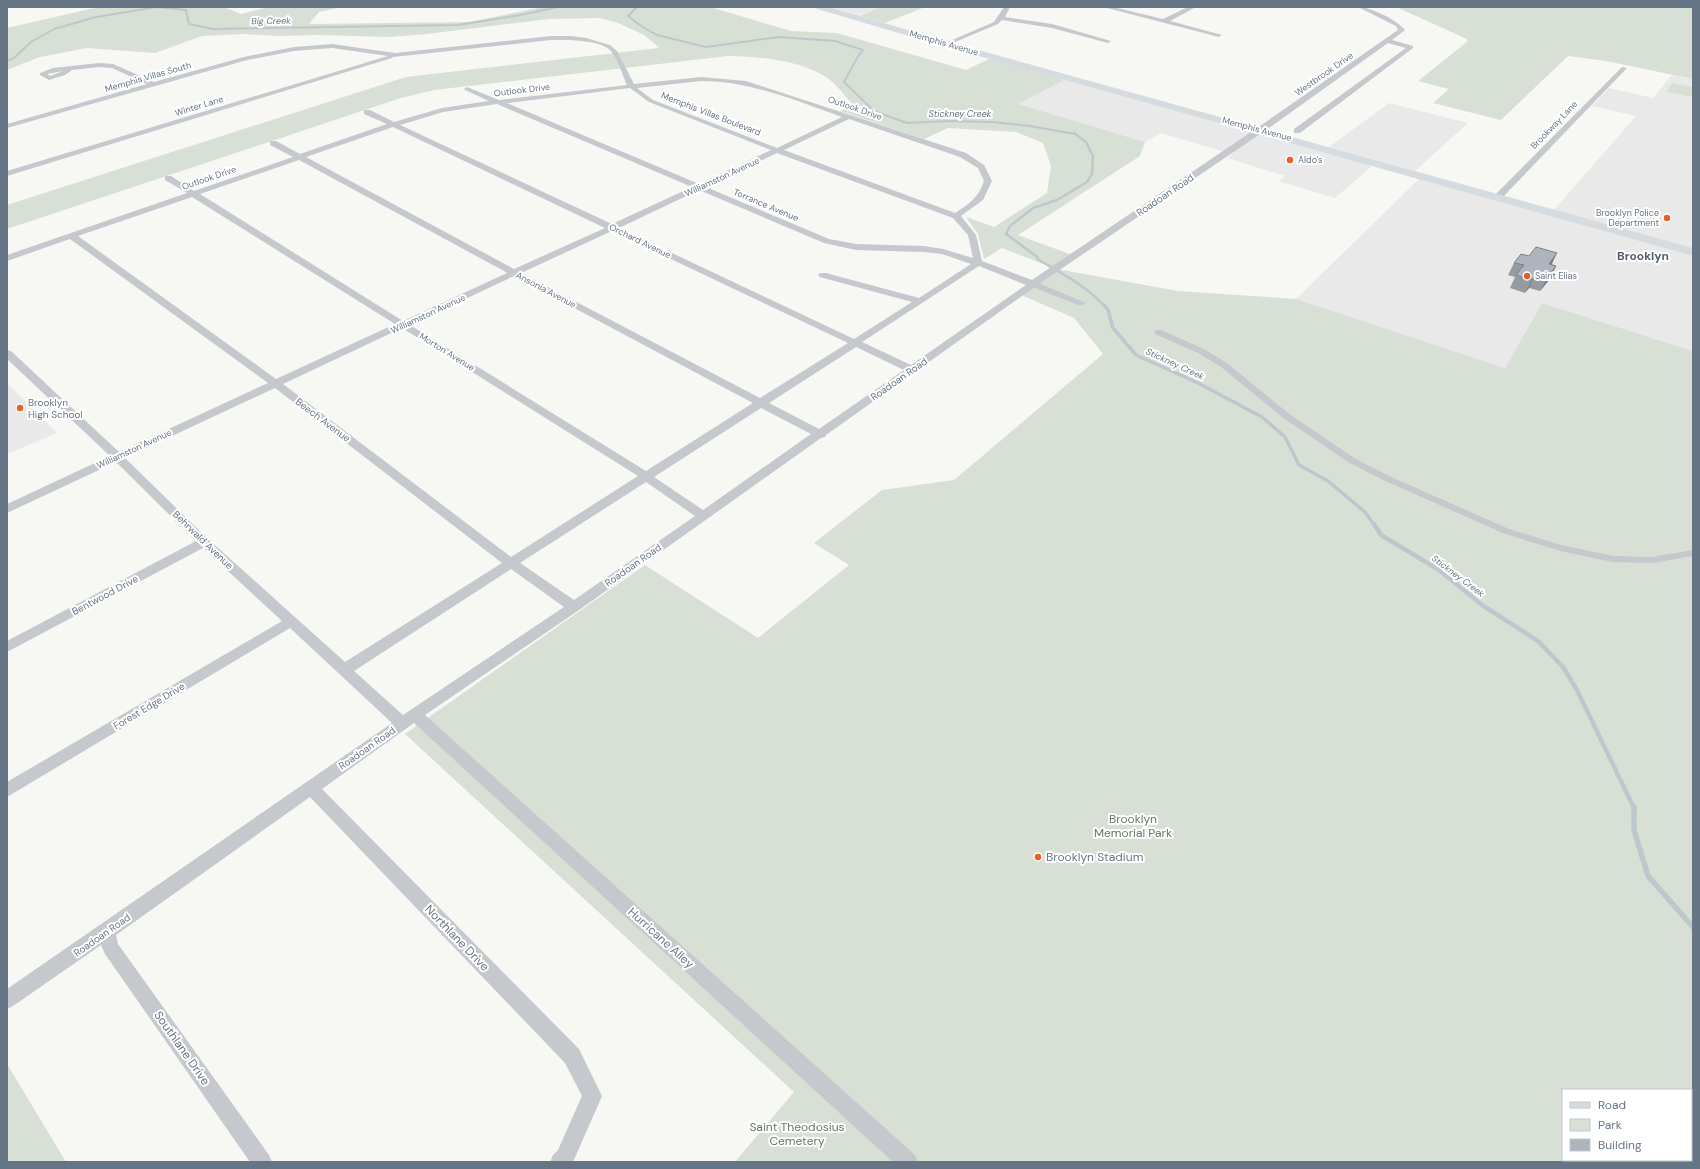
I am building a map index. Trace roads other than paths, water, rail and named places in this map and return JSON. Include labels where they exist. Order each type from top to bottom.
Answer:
[{"type":"main road","name":"Memphis Avenue","points":[[820,7],[946,44],[1260,130],[1693,252]]},
{"type":"street","points":[[946,44],[996,23],[1001,18],[1007,7]]},
{"type":"street","points":[[1165,21],[1193,7]]},
{"type":"street","name":"Westbrook Drive","points":[[1260,130],[1349,74],[1402,30],[1398,25],[1361,7]]},
{"type":"street","points":[[1107,8],[1219,35]]},
{"type":"street","points":[[1001,18],[1052,26],[1108,41]]},
{"type":"street","name":"Memphis Villas Boulevard","points":[[294,48],[332,46],[396,55],[551,38],[586,40],[608,46],[614,51],[632,86],[650,100],[672,110],[956,216]]},
{"type":"street","points":[[1297,131],[1411,47],[1387,41]]},
{"type":"street","name":"Memphis Villas South","points":[[7,126],[246,58],[294,48]]},
{"type":"street","name":"Winter Lane","points":[[7,174],[396,55]]},
{"type":"street","points":[[69,69],[99,65],[113,66],[153,84]]},
{"type":"street","name":"Brookway Lane","points":[[1498,197],[1624,68]]},
{"type":"street","points":[[1349,74],[1370,78]]},
{"type":"street","name":"Outlook Drive","points":[[7,258],[394,124],[442,110],[632,86],[711,78],[736,80],[755,85],[963,155],[982,167],[988,181],[986,191],[978,201],[956,216]]},
{"type":"street","name":"Torrance Avenue","points":[[467,89],[497,103],[828,241],[856,247],[924,249],[943,252],[978,263]]},
{"type":"street","name":"Orchard Avenue","points":[[367,112],[913,370]]},
{"type":"street","name":"Williamston Avenue","points":[[7,509],[275,383],[516,274],[848,117]]},
{"type":"street","name":"Roadoan Road","points":[[7,1000],[311,788],[408,718],[535,631],[574,607],[913,370],[1037,281],[1260,130]]},
{"type":"street","name":"Ansonia Avenue","points":[[273,143],[516,274],[821,434]]},
{"type":"street","name":"Morton Avenue","points":[[168,178],[647,477],[703,516]]},
{"type":"street","points":[[956,216],[972,236],[978,263]]},
{"type":"street","name":"Beech Avenue","points":[[72,236],[275,383],[511,563],[574,607]]},
{"type":"street","points":[[978,263],[1037,281],[1082,303]]},
{"type":"street","points":[[344,670],[647,477],[978,263]]},
{"type":"street","points":[[823,275],[920,301]]},
{"type":"street","points":[[1158,332],[1201,351],[1224,365],[1285,415],[1351,460],[1386,478],[1506,531],[1560,548],[1613,559],[1652,560],[1693,553]]},
{"type":"street","name":"Behrwald Avenue","points":[[7,353],[118,457],[204,542],[290,622],[344,670],[408,718]]},
{"type":"street","name":"Bentwood Drive","points":[[7,647],[204,542]]},
{"type":"street","name":"Forest Edge Drive","points":[[7,790],[290,622]]},
{"type":"street","name":"Hurricane Alley","points":[[408,718],[908,1162]]},
{"type":"street","name":"Northlane Drive","points":[[311,788],[572,1056],[592,1096],[565,1157],[560,1162]]},
{"type":"street","name":"Southlane Drive","points":[[106,932],[111,948],[262,1162]]},
{"type":"waterway","name":"Big Creek","points":[[7,61],[14,58],[31,42],[54,29],[96,17],[157,7],[186,10],[189,24],[213,29],[458,25],[515,16],[558,7]]},
{"type":"waterway","name":"Stickney Creek","points":[[637,7],[628,16],[641,26],[657,35],[706,47],[779,37],[835,41],[863,50],[844,82],[874,111],[907,123],[950,121],[992,122],[1030,126],[1075,134]]},
{"type":"waterway","name":"Stickney Creek","points":[[1074,133],[1086,142],[1093,156],[1092,174],[1087,182],[1057,200],[1033,208],[1010,226],[1006,234],[1036,256],[1039,260],[1083,287],[1104,306]]},
{"type":"waterway","name":"Stickney Creek","points":[[1104,305],[1108,310],[1113,328],[1136,355],[1198,383],[1262,417],[1285,437],[1299,465],[1328,481],[1365,512],[1374,525]]},
{"type":"waterway","name":"Stickney Creek","points":[[1374,524],[1381,535],[1439,570],[1482,605],[1538,641],[1563,667],[1577,690],[1634,808]]},
{"type":"waterway","name":"Stickney Creek","points":[[1634,808],[1634,830],[1648,876],[1693,927]]},
{"type":"place","name":"Aldo's","points":[[1290,160]]},
{"type":"place","name":"Brooklyn Police Department","points":[[1667,218]]},
{"type":"place","name":"Saint Elias","points":[[1527,276]]},
{"type":"place","name":"Brooklyn High School","points":[[20,408]]},
{"type":"place","name":"Brooklyn Stadium","points":[[1038,857]]},
{"type":"district","name":"Brooklyn","points":[[1643,256]]},
{"type":"park label","name":"Brooklyn Memorial Park","points":[[1133,826]]},
{"type":"park label","name":"Saint Theodosius Cemetery","points":[[797,1134]]}]
